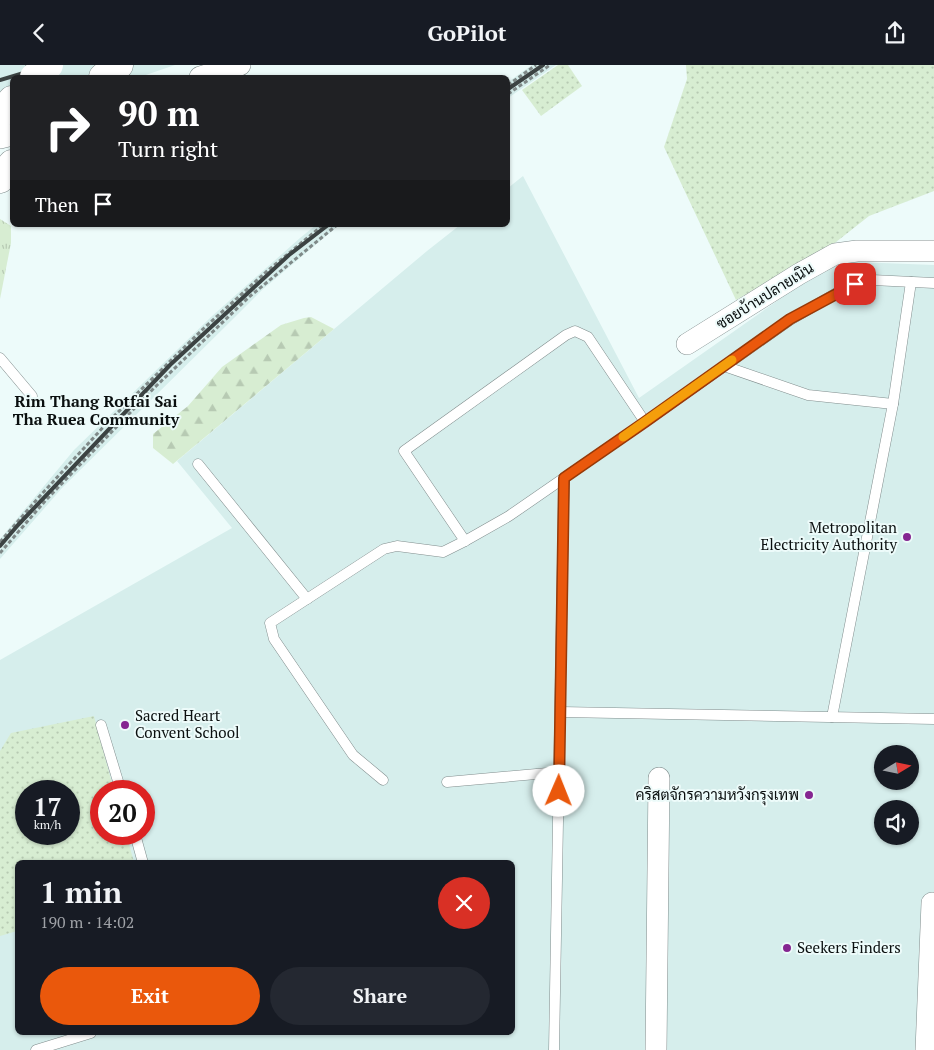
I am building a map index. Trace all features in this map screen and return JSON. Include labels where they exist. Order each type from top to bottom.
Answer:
[{"type":"highway","points":[[35,75],[43,65]]},
{"type":"highway","points":[[36,75],[49,65]]},
{"type":"highway","points":[[106,75],[119,65]]},
{"type":"highway","points":[[0,105],[10,97]]},
{"type":"highway","points":[[0,115],[10,102]]},
{"type":"highway","points":[[0,179],[10,167]]},
{"type":"street","points":[[207,75],[240,65]]},
{"type":"street","name":"ซอยบ้านปลายเนิน","points":[[687,344],[799,274],[834,255],[857,251],[934,251]]},
{"type":"street","points":[[656,1050],[659,778]]},
{"type":"street","points":[[926,1050],[932,903]]},
{"type":"lane","points":[[383,780],[353,755],[274,639],[270,623],[384,549],[397,546],[443,552],[509,516],[790,319],[855,284],[872,280],[934,283]]},
{"type":"lane","points":[[832,717],[892,405],[911,282]]},
{"type":"lane","points":[[465,541],[404,451],[566,335],[575,331],[588,337],[645,422]]},
{"type":"lane","points":[[1,362],[32,396]]},
{"type":"lane","points":[[724,366],[808,395],[892,405]]},
{"type":"lane","points":[[198,465],[307,599]]},
{"type":"lane","points":[[554,1050],[564,478]]},
{"type":"lane","points":[[560,712],[934,719]]},
{"type":"lane","points":[[101,725],[118,780]]},
{"type":"lane","points":[[447,782],[559,772]]},
{"type":"lane","points":[[137,845],[142,860]]},
{"type":"lane","points":[[36,1050],[85,1035]]},
{"type":"path","points":[[510,84],[536,65]]},
{"type":"path","points":[[510,93],[550,65]]},
{"type":"path","points":[[0,542],[108,422],[203,329],[266,272],[321,227]]},
{"type":"path","points":[[0,553],[46,500],[154,388],[249,297],[335,227]]},
{"type":"shaded area","points":[[0,65],[175,65],[146,75],[10,75],[10,122],[0,125]]},
{"type":"shaded area","points":[[532,65],[556,65],[510,97],[510,81]]},
{"type":"shaded area","points":[[523,176],[639,398],[807,280],[829,267],[856,262],[934,265],[934,1050],[0,1050],[0,660],[232,528],[177,461],[457,227],[510,227],[510,186]]},
{"type":"shaded area","points":[[314,227],[337,227],[262,290],[62,488],[0,559],[0,539],[74,450],[211,317]]},
{"type":"green space","points":[[558,65],[568,65],[582,86],[541,116],[522,90]]},
{"type":"green space","points":[[686,65],[934,65],[934,191],[869,216],[831,246],[736,300],[664,147],[687,79]]},
{"type":"green space","points":[[0,219],[11,227],[11,243],[0,299]]},
{"type":"green space","points":[[311,317],[334,329],[173,464],[153,448],[153,434],[188,406],[222,367],[281,325]]},
{"type":"green space","points":[[94,716],[111,780],[90,780],[90,845],[129,845],[133,860],[15,860],[15,932],[0,936],[0,751],[11,733]]},
{"type":"railway","points":[[17,75],[50,65]]},
{"type":"railway","points":[[510,88],[543,65]]},
{"type":"railway","points":[[0,80],[10,77]]},
{"type":"railway","points":[[0,546],[170,365],[289,255],[325,227]]},
{"type":"slow traffic","points":[[623,437],[732,360]]},
{"type":"place","name":"Metropolitan Electricity Authority","points":[[907,537]]},
{"type":"place","name":"Sacred Heart Convent School","points":[[125,725]]},
{"type":"place","name":"คริสตจักรความหวังกรุงเทพ","points":[[809,795]]},
{"type":"place","name":"Seekers Finders","points":[[787,948]]},
{"type":"district","name":"Rim Thang Rotfai Sai Tha Ruea Community","points":[[96,410]]},
{"type":"route","points":[[559,791],[564,478],[790,319],[855,284]]}]
